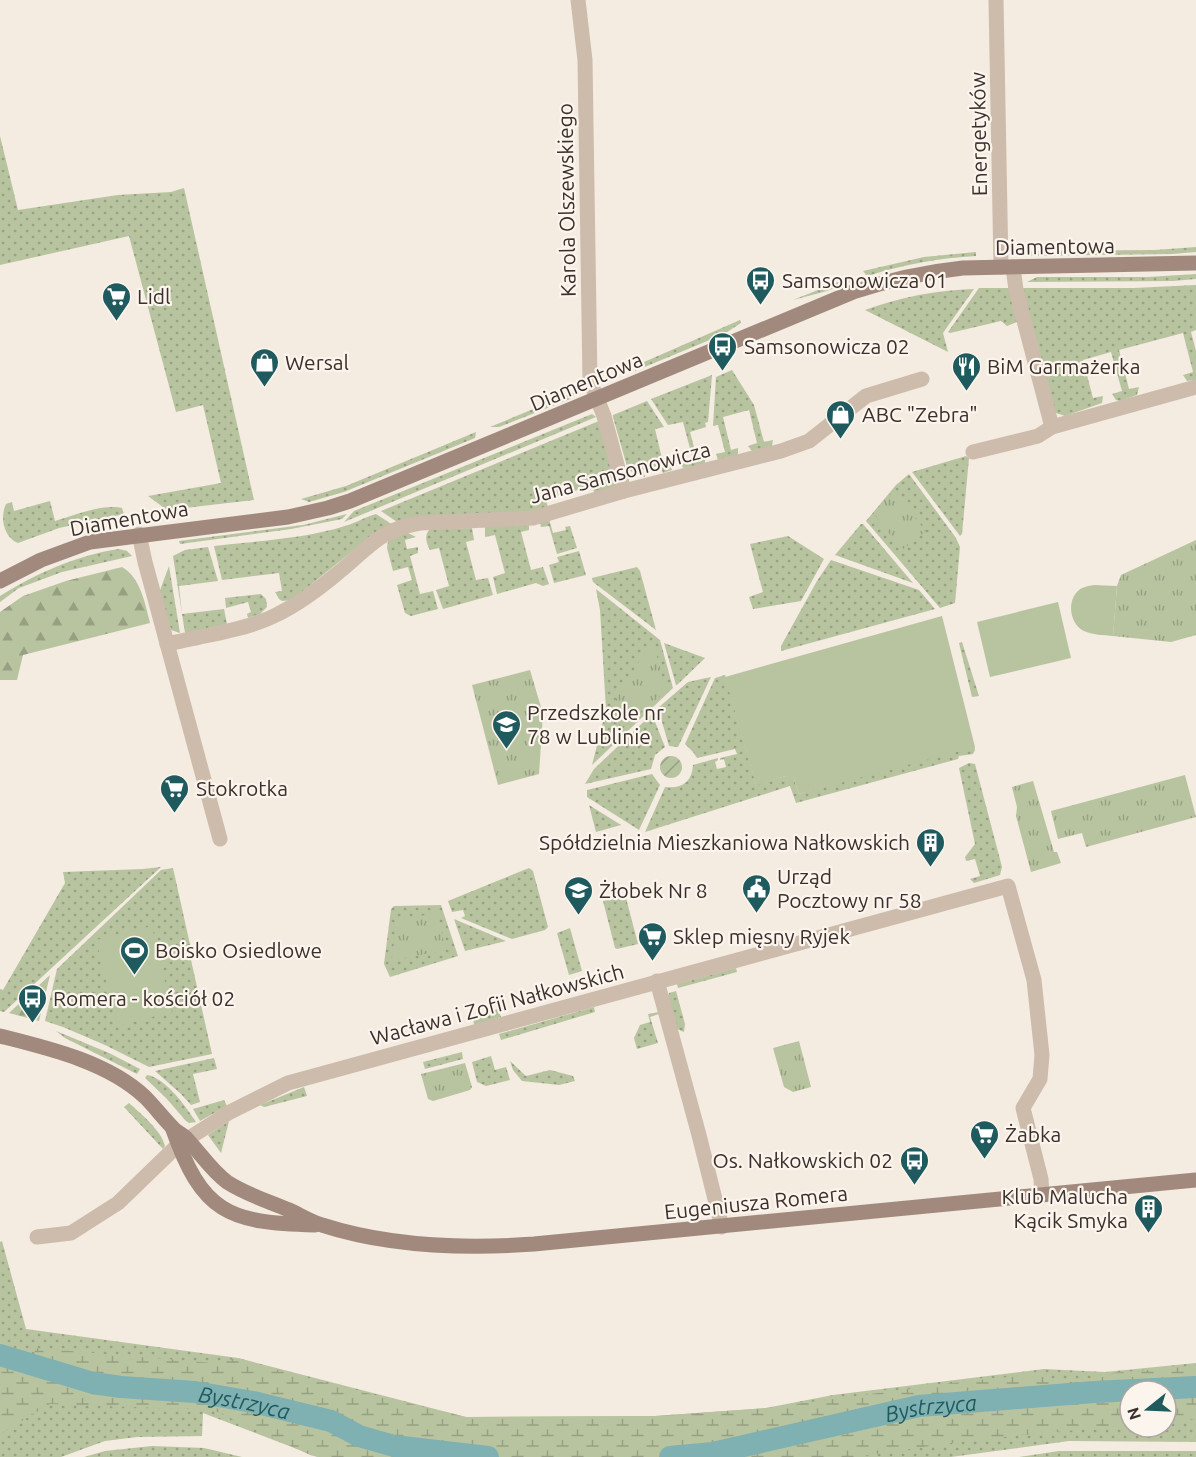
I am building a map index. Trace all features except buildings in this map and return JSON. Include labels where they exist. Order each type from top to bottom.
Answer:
[{"type":"street","name":"Karola Olszewskiego","points":[[578,0],[585,60],[590,381],[624,491]]},
{"type":"street","name":"Energetyków","points":[[996,0],[1007,267],[1016,290],[1052,427]]},
{"type":"street","name":"Diamentowa","points":[[0,581],[65,549],[90,542],[288,517],[328,508],[377,491],[870,286],[939,270],[1196,263]]},
{"type":"street","name":"Jana Samsonowicza","points":[[167,644],[261,622],[278,614],[339,572],[381,535],[402,526],[420,523],[534,518],[624,491],[781,451],[809,441],[866,396],[922,379]]},
{"type":"street","points":[[974,452],[1038,436],[1052,427],[1196,387]]},
{"type":"street","points":[[139,534],[220,839]]},
{"type":"street","name":"Wacława i Zofii Nałkowskich","points":[[37,1237],[71,1233],[118,1203],[183,1142],[256,1097],[303,1078],[1008,886],[1027,953],[1038,1005],[1042,1054],[1040,1079],[1023,1108],[1041,1179],[1042,1195]]},
{"type":"street","points":[[657,981],[722,1227]]},
{"type":"street","name":"Eugeniusza Romera","points":[[0,1036],[63,1053],[111,1075],[144,1096],[183,1142],[228,1182],[252,1196],[290,1210],[321,1225]]},
{"type":"street","name":"Eugeniusza Romera","points":[[183,1142],[201,1187],[207,1196],[222,1208],[240,1217],[262,1222],[321,1225],[417,1244],[469,1248],[722,1227],[1196,1180]]},
{"type":"green space","points":[[0,136],[18,210],[118,195],[171,192],[184,188],[254,500],[167,510],[148,496],[221,483],[203,405],[176,412],[129,236],[0,265]]},
{"type":"green space","points":[[1196,247],[1196,252],[1172,254],[1021,256],[1013,251],[1155,250]]},
{"type":"green space","points":[[976,252],[976,256],[923,262],[867,276],[863,271],[924,257]]},
{"type":"green space","points":[[1196,274],[1196,279],[1173,281],[1027,282],[1037,277],[1148,277]]},
{"type":"green space","points":[[853,276],[850,282],[793,300]]},
{"type":"green space","points":[[1196,285],[1196,330],[1191,332],[1196,351],[1196,380],[1187,381],[1183,375],[1193,372],[1183,333],[1119,350],[1129,389],[1139,387],[1137,395],[1120,401],[1116,400],[1112,394],[1122,391],[1111,352],[1083,360],[1093,398],[1103,396],[1102,403],[1065,416],[1056,413],[1051,407],[1023,288],[1134,288]]},
{"type":"green space","points":[[979,288],[1009,288],[1017,322],[1007,326],[1001,321],[948,332]]},
{"type":"green space","points":[[974,289],[943,333],[948,352],[865,310],[919,295]]},
{"type":"green space","points":[[740,320],[741,323],[724,334],[635,371],[635,366]]},
{"type":"green space","points":[[732,370],[754,405],[764,442],[773,440],[772,446],[752,451],[748,446],[757,443],[749,410],[723,417],[731,450],[738,448],[738,456],[718,460],[716,454],[725,452],[718,425],[713,426],[716,377]]},
{"type":"green space","points":[[712,375],[708,422],[705,423],[706,427],[690,432],[697,459],[705,457],[705,464],[683,468],[681,463],[693,460],[683,422],[668,425],[651,399]]},
{"type":"green space","points":[[579,390],[570,399],[499,427],[490,427]]},
{"type":"green space","points":[[647,401],[664,427],[655,429],[664,467],[671,466],[672,470],[663,473],[660,465],[643,470],[645,477],[628,470],[613,415]]},
{"type":"green space","points":[[592,414],[596,417],[344,522],[354,511]]},
{"type":"green space","points":[[599,421],[616,483],[614,488],[595,495],[592,486],[546,499],[548,508],[527,513],[397,522],[381,511]]},
{"type":"green space","points":[[476,432],[475,438],[344,492],[309,502],[301,499],[346,486]]},
{"type":"green space","points":[[966,456],[969,458],[960,536],[912,472]]},
{"type":"green space","points":[[909,474],[956,538],[960,547],[955,603],[940,608],[866,521],[896,485]]},
{"type":"green space","points":[[893,492],[926,531],[902,550],[873,513]]},
{"type":"green space","points":[[50,501],[55,521],[106,507],[122,508],[124,514],[59,528],[18,543],[9,536],[3,520],[6,504],[12,502],[14,511]]},
{"type":"green space","points":[[347,514],[342,519],[291,529],[180,544],[179,541],[303,525]]},
{"type":"green space","points":[[376,514],[393,525],[350,553],[292,600],[282,601],[275,592],[282,591],[279,573],[222,580],[214,546],[313,534],[349,525]]},
{"type":"green space","points":[[549,519],[553,533],[566,530],[565,527],[570,526],[577,548],[557,554],[549,526],[541,527],[540,523]]},
{"type":"green space","points":[[863,524],[913,583],[835,555]]},
{"type":"green space","points":[[529,525],[529,530],[521,532],[531,570],[543,567],[549,584],[543,586],[536,583],[497,594],[493,577],[505,573],[495,535],[485,537],[485,527]]},
{"type":"green space","points":[[472,528],[474,540],[466,542],[476,580],[488,578],[493,595],[443,609],[436,590],[449,586],[439,548],[430,550],[426,536],[430,529]]},
{"type":"green space","points":[[406,532],[416,537],[405,540],[407,549],[418,547],[418,553],[410,556],[420,594],[433,591],[438,609],[411,616],[405,613],[397,585],[412,580],[408,567],[393,571],[387,548],[388,541]]},
{"type":"green space","points":[[788,536],[824,559],[801,601],[753,609],[749,597],[763,592],[750,544]]},
{"type":"green space","points":[[1196,540],[1196,635],[1171,642],[1113,636],[1117,586],[1121,575]]},
{"type":"green space","points":[[208,547],[218,581],[179,586],[182,613],[173,556],[185,550]]},
{"type":"green space","points":[[119,549],[127,551],[132,556],[62,572],[19,588],[0,602],[0,596],[42,573],[88,556]]},
{"type":"green space","points":[[579,551],[586,575],[554,583],[549,565],[559,562],[557,557]]},
{"type":"green space","points":[[831,560],[919,590],[935,609],[781,651],[781,646]]},
{"type":"green space","points":[[169,566],[180,633],[171,630],[159,593]]},
{"type":"green space","points":[[122,567],[138,585],[150,623],[23,655],[17,680],[0,680],[0,612],[23,596],[66,581]]},
{"type":"green space","points":[[637,567],[656,630],[593,582],[592,578]]},
{"type":"green space","points":[[1094,585],[1117,586],[1113,636],[1084,631],[1073,619],[1071,608],[1076,593],[1080,589]]},
{"type":"green space","points":[[596,589],[660,640],[673,688],[592,765],[606,710],[600,610]]},
{"type":"green space","points":[[261,594],[266,599],[267,607],[260,614],[248,618],[247,614],[251,612],[248,602],[226,608],[225,598]]},
{"type":"green space","points":[[1058,602],[1071,658],[990,677],[977,622]]},
{"type":"green space","points":[[224,609],[227,624],[185,633],[182,614]]},
{"type":"green space","points":[[942,616],[975,747],[799,794],[794,779],[787,781],[786,776],[756,785],[725,677]]},
{"type":"green space","points":[[962,642],[979,696],[972,697],[959,643]]},
{"type":"green space","points":[[664,643],[705,658],[677,685],[676,685]]},
{"type":"green space","points":[[650,644],[654,645],[666,691],[621,730],[610,708]]},
{"type":"green space","points":[[530,670],[543,714],[539,774],[498,785],[472,685]]},
{"type":"green space","points":[[725,675],[756,784],[786,776],[794,779],[799,794],[973,741],[975,750],[973,754],[959,756],[958,759],[796,803],[790,786],[645,832],[665,787],[676,787],[685,783],[691,776],[693,765],[718,758],[715,762],[717,769],[726,767],[724,759],[720,760],[720,758],[737,754],[735,749],[697,758],[685,744],[715,678]]},
{"type":"green space","points":[[711,677],[678,747],[669,746],[658,708],[688,682]]},
{"type":"green space","points":[[652,714],[665,747],[655,755],[651,769],[585,784],[594,769]]},
{"type":"green space","points":[[667,756],[675,756],[682,763],[682,771],[675,778],[667,778],[660,771],[660,763]]},
{"type":"green space","points":[[969,763],[975,764],[1002,867],[1000,875],[974,883],[970,879],[980,876],[975,859],[966,861],[965,857],[975,844],[959,768]]},
{"type":"green space","points":[[652,774],[660,785],[639,830],[587,797],[587,790]]},
{"type":"green space","points":[[1185,775],[1196,817],[1086,847],[1082,833],[1058,839],[1051,811]]},
{"type":"green space","points":[[1033,781],[1054,852],[1057,852],[1061,863],[1031,872],[1016,816],[1017,807],[1012,787]]},
{"type":"green space","points":[[589,805],[621,825],[596,832]]},
{"type":"green space","points":[[161,867],[4,1012],[0,1011],[0,989],[3,990],[65,883],[63,872]]},
{"type":"green space","points":[[173,868],[212,1054],[149,1067],[105,1045],[45,1021],[57,969],[161,870]]},
{"type":"green space","points":[[529,868],[533,871],[548,927],[545,930],[512,939],[461,918],[465,916],[463,910],[452,912],[448,901]]},
{"type":"green space","points":[[625,894],[638,944],[617,949],[603,901]]},
{"type":"green space","points":[[441,905],[458,956],[390,977],[384,964],[391,909],[394,906]]},
{"type":"green space","points":[[437,913],[446,950],[394,960],[392,958],[397,920]]},
{"type":"green space","points":[[454,919],[506,941],[465,951]]},
{"type":"green space","name":"Boisko Osiedlowe","points":[[152,926],[172,1012],[117,1026],[96,940]]},
{"type":"green space","points":[[570,928],[582,971],[569,975],[557,933]]},
{"type":"green space","points":[[736,968],[737,972],[678,988],[677,984]]},
{"type":"green space","points":[[50,975],[39,1021],[9,1013]]},
{"type":"green space","points":[[676,991],[685,1024],[684,1032],[677,1029],[668,997],[669,993]]},
{"type":"green space","points":[[594,1007],[595,1012],[501,1040],[499,1034]]},
{"type":"green space","points":[[498,1009],[501,1017],[474,1025],[473,1016]]},
{"type":"green space","points":[[659,1012],[650,1017],[658,1043],[637,1049],[634,1038],[640,1025],[650,1022],[648,1014]]},
{"type":"green space","points":[[56,1031],[109,1053],[140,1069],[137,1074],[65,1038]]},
{"type":"green space","points":[[799,1041],[811,1087],[793,1092],[784,1087],[773,1048]]},
{"type":"green space","points":[[462,1052],[463,1059],[425,1069],[423,1062]]},
{"type":"green space","points":[[491,1056],[495,1070],[506,1067],[510,1080],[486,1086],[477,1082],[472,1062]]},
{"type":"green space","points":[[214,1058],[217,1069],[193,1074],[200,1102],[191,1105],[155,1071]]},
{"type":"green space","points":[[510,1061],[526,1076],[550,1070],[573,1076],[575,1081],[559,1085],[522,1081],[513,1070]]},
{"type":"green space","points":[[465,1063],[472,1087],[470,1090],[433,1101],[428,1099],[421,1074]]},
{"type":"green space","points":[[147,1075],[168,1087],[196,1122],[186,1121],[145,1078]]},
{"type":"green space","points":[[304,1087],[307,1096],[264,1107],[260,1105]]},
{"type":"green space","points":[[224,1100],[227,1106],[200,1121],[193,1109]]},
{"type":"green space","points":[[129,1103],[160,1134],[165,1146],[163,1149],[124,1107]]},
{"type":"green space","points":[[229,1121],[221,1153],[208,1135]]},
{"type":"green space","points":[[2,1241],[26,1329],[238,1358],[466,1417],[655,1416],[766,1408],[833,1395],[1044,1369],[1105,1372],[1196,1363],[1196,1442],[1069,1441],[951,1457],[318,1457],[203,1413],[202,1436],[137,1437],[105,1441],[61,1457],[0,1457],[0,1242]]},
{"type":"green space","points":[[34,1348],[214,1363],[238,1358],[313,1380],[466,1417],[655,1416],[766,1408],[1038,1374],[1068,1384],[1112,1373],[1196,1366],[1196,1419],[1178,1421],[1178,1379],[1118,1379],[1118,1426],[972,1440],[855,1457],[318,1457],[213,1410],[50,1404],[0,1434],[0,1355],[38,1365]]},
{"type":"green space","points":[[152,1446],[204,1448],[242,1457],[84,1457],[105,1451]]},
{"type":"green space","points":[[1059,1451],[1196,1451],[1196,1457],[1019,1457]]},
{"type":"waterway","name":"Bystrzyca","points":[[0,1355],[93,1383],[195,1392],[253,1402],[331,1421],[359,1436],[394,1446],[488,1457]]},
{"type":"waterway","name":"Bystrzyca","points":[[670,1457],[713,1453],[919,1406],[1094,1392],[1196,1387]]},
{"type":"place","name":"Samsonowicza 01","points":[[761,306]]},
{"type":"place","name":"Lidl","points":[[116,322]]},
{"type":"place","name":"Samsonowicza 02","points":[[723,372]]},
{"type":"place","name":"Wersal","points":[[264,388]]},
{"type":"place","name":"BiM Garmażerka","points":[[966,392]]},
{"type":"place","name":"ABC \"Zebra\"","points":[[841,440]]},
{"type":"place","name":"Przedszkole nr 78 w Lublinie","points":[[506,750]]},
{"type":"place","name":"Stokrotka","points":[[175,814]]},
{"type":"place","name":"Spółdzielnia Mieszkaniowa Nałkowskich","points":[[931,868]]},
{"type":"place","name":"Urząd Pocztowy nr 58","points":[[756,914]]},
{"type":"place","name":"Żłobek Nr 8","points":[[578,916]]},
{"type":"place","name":"Sklep mięsny Ryjek","points":[[652,962]]},
{"type":"place","name":"Boisko Osiedlowe","points":[[134,976]]},
{"type":"place","name":"Romera - kościół 02","points":[[32,1024]]},
{"type":"place","name":"Żabka","points":[[984,1160]]},
{"type":"place","name":"Os. Nałkowskich 02","points":[[914,1186]]},
{"type":"place","name":"Klub Malucha Kącik Smyka","points":[[1149,1234]]}]
